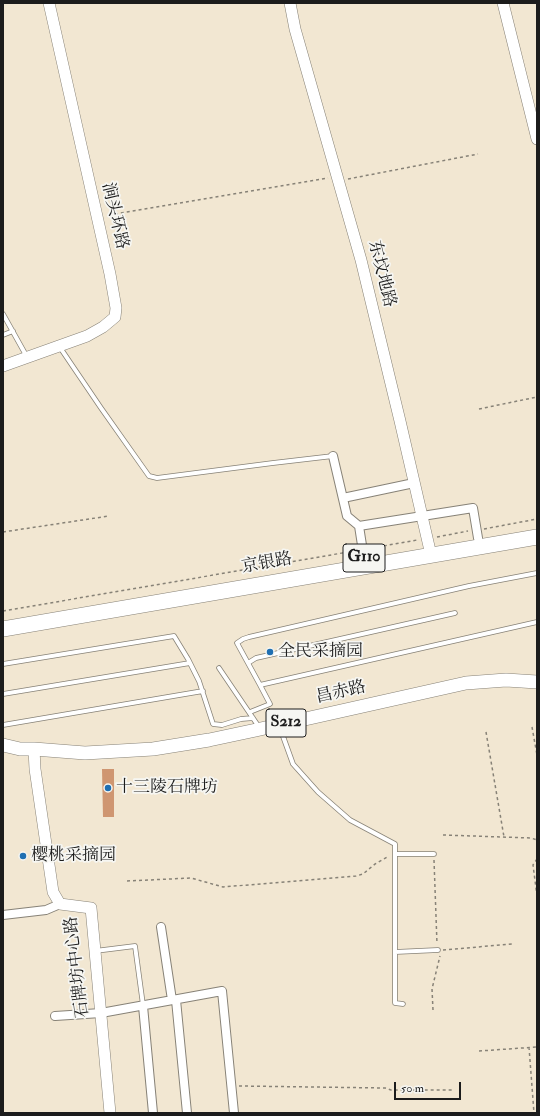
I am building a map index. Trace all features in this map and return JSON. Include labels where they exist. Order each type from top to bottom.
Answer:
[{"type":"highway","name":"京银路","points":[[3,619],[364,558],[430,551],[478,538],[537,528]]},
{"type":"highway","name":"京银路","points":[[191,588],[430,551],[537,537]]},
{"type":"highway","name":"京银路","points":[[3,629],[163,593]]},
{"type":"main road","name":"昌赤路","points":[[3,745],[20,749],[85,753],[153,749],[209,740],[257,724],[279,725],[466,683],[506,680],[537,682]]},
{"type":"main road","name":"昌赤路","points":[[3,739],[34,749]]},
{"type":"street","name":"涧头环路","points":[[3,366],[87,336],[103,327],[115,317],[116,308],[110,274],[49,3]]},
{"type":"street","name":"东坟地路","points":[[290,3],[295,28],[361,260],[430,551]]},
{"type":"street","points":[[503,3],[537,139]]},
{"type":"street","points":[[333,456],[347,516],[359,526],[364,558]]},
{"type":"street","points":[[343,498],[414,483]]},
{"type":"street","points":[[359,526],[474,508],[478,538]]},
{"type":"street","name":"石牌坊中心路","points":[[34,749],[35,769],[53,892],[60,904],[91,908],[110,1113]]},
{"type":"street","points":[[3,915],[46,910],[60,904]]},
{"type":"street","points":[[161,926],[174,1000],[187,1113]]},
{"type":"street","points":[[55,1016],[101,1013],[222,991],[234,1113]]},
{"type":"street","points":[[143,1006],[153,1113]]},
{"type":"lane","points":[[3,314],[27,357]]},
{"type":"lane","points":[[3,335],[13,331]]},
{"type":"lane","points":[[59,346],[149,476],[156,478],[333,456]]},
{"type":"lane","points":[[250,712],[270,704],[237,643],[243,639],[468,586],[537,573]]},
{"type":"lane","points":[[248,663],[256,658],[456,612]]},
{"type":"lane","points":[[260,685],[537,622]]},
{"type":"lane","points":[[3,664],[174,636],[190,663],[203,691],[213,724],[222,725],[241,719],[257,724]]},
{"type":"lane","points":[[3,694],[190,663]]},
{"type":"lane","points":[[219,668],[257,724]]},
{"type":"lane","points":[[3,724],[203,691]]},
{"type":"lane","points":[[279,725],[293,764],[318,792],[350,820],[395,844],[395,1003],[403,1004]]},
{"type":"lane","points":[[395,854],[434,854]]},
{"type":"lane","points":[[95,951],[135,946],[143,1006]]},
{"type":"lane","points":[[395,952],[440,950]]},
{"type":"path","points":[[109,214],[338,178],[478,154]]},
{"type":"path","points":[[479,409],[537,397]]},
{"type":"path","points":[[3,532],[109,516]]},
{"type":"path","points":[[3,612],[163,593],[191,588]]},
{"type":"path","points":[[532,726],[537,755]]},
{"type":"path","points":[[486,732],[504,837]]},
{"type":"path","points":[[443,835],[532,838],[537,840]]},
{"type":"path","points":[[127,881],[191,878],[223,887],[356,876],[363,874],[386,857],[395,854]]},
{"type":"path","points":[[433,1010],[432,988],[440,950],[434,854]]},
{"type":"path","points":[[537,859],[533,865],[537,896]]},
{"type":"path","points":[[440,950],[512,944]]},
{"type":"path","points":[[479,1051],[537,1047]]},
{"type":"path","points":[[529,1048],[534,1113]]},
{"type":"path","points":[[231,1086],[452,1090]]},
{"type":"building","name":"十三陵石牌坊","points":[[102,769],[114,769],[114,817],[103,817]]},
{"type":"place","name":"全民采摘园","points":[[270,652]]},
{"type":"place","name":"十三陵石牌坊","points":[[108,788]]},
{"type":"place","name":"樱桃采摘园","points":[[23,856]]}]
